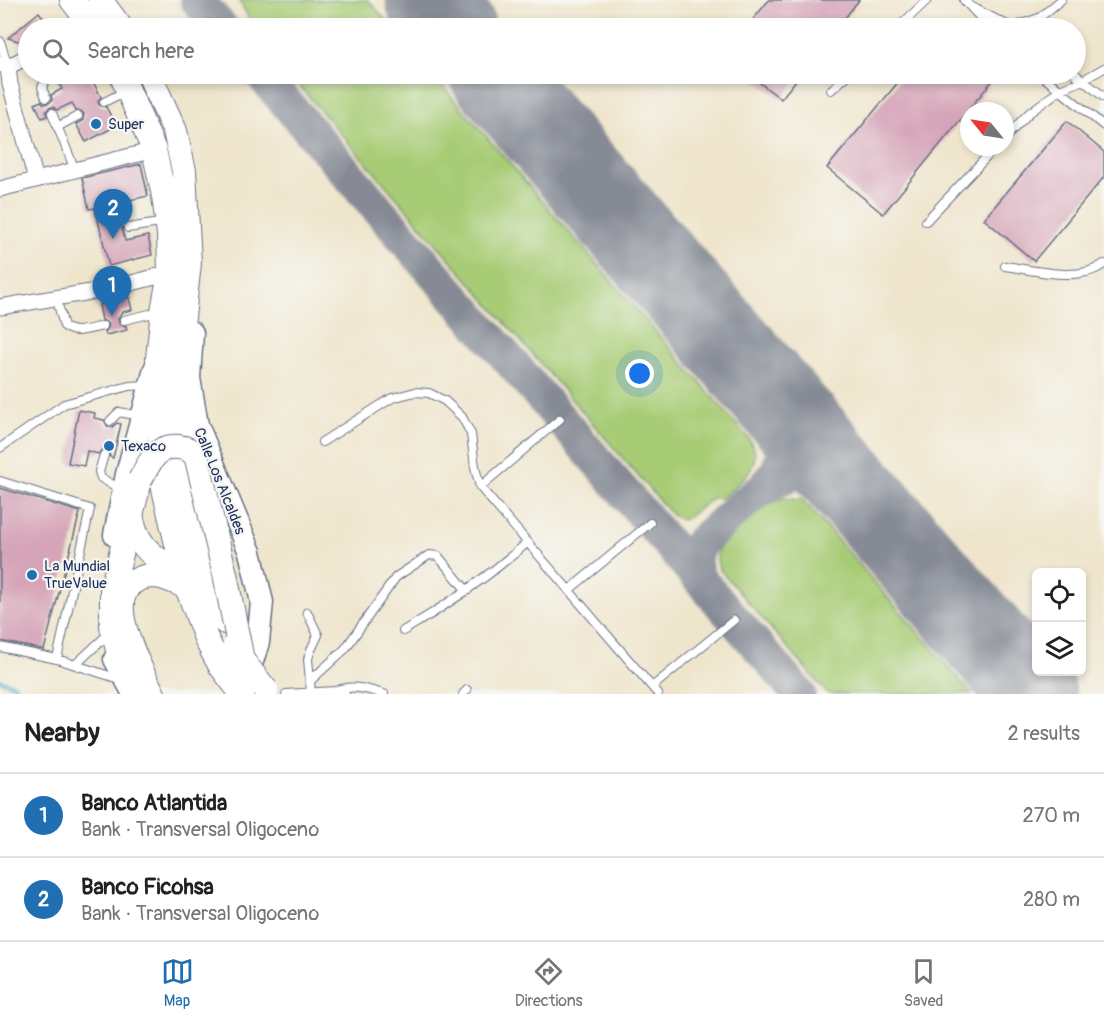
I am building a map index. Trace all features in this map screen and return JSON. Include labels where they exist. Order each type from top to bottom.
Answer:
[{"type":"main road","points":[[72,0],[82,18]]},
{"type":"main road","points":[[100,0],[114,18]]},
{"type":"main road","points":[[126,84],[154,150],[167,222],[180,268],[163,310],[158,358],[161,476],[186,582],[207,640],[220,665],[242,694]]},
{"type":"main road","points":[[154,84],[175,131],[184,171],[176,380],[182,474],[203,563],[225,622],[242,660],[274,693]]},
{"type":"main road","name":"Calle Los Alcaldes","points":[[180,268],[194,294],[189,378],[197,425],[249,552],[262,602],[258,642],[242,694]]},
{"type":"main road","points":[[137,685],[112,626],[112,589],[132,494],[141,416],[158,358]]},
{"type":"main road","points":[[137,685],[104,638],[100,607],[132,494],[155,454],[163,449],[177,447],[192,451],[196,455],[225,574],[242,660]]},
{"type":"main road","points":[[132,494],[132,528],[138,541],[186,582]]},
{"type":"main road","points":[[137,685],[123,625],[124,589],[131,582],[152,576],[186,582]]},
{"type":"street","points":[[18,60],[4,66],[36,180]]},
{"type":"street","points":[[0,189],[154,150]]},
{"type":"street","points":[[0,307],[109,289],[180,268]]},
{"type":"lane","points":[[908,18],[927,0]]},
{"type":"lane","points":[[1039,18],[1061,0]]},
{"type":"lane","points":[[967,3],[994,18]]},
{"type":"lane","points":[[967,3],[981,18]]},
{"type":"lane","points":[[0,41],[4,66]]},
{"type":"lane","points":[[1086,78],[1104,68]]},
{"type":"lane","points":[[1086,83],[1104,98]]},
{"type":"lane","points":[[44,84],[42,87],[46,98]]},
{"type":"lane","points":[[104,102],[123,84]]},
{"type":"lane","points":[[831,90],[838,84]]},
{"type":"lane","points":[[1052,84],[1104,126]]},
{"type":"lane","points":[[1014,129],[1029,113],[1060,90],[1074,84]]},
{"type":"lane","points":[[52,113],[75,170]]},
{"type":"lane","points":[[57,127],[78,116]]},
{"type":"lane","points":[[926,221],[987,156]]},
{"type":"lane","points":[[128,228],[167,222]]},
{"type":"lane","points":[[1005,266],[1065,274],[1095,271],[1104,264]]},
{"type":"lane","points":[[56,297],[64,326],[68,329],[74,332],[103,326]]},
{"type":"lane","points":[[124,320],[163,310]]},
{"type":"lane","points":[[0,448],[64,404],[129,386],[151,385]]},
{"type":"lane","points":[[322,442],[392,398],[415,392],[429,393],[445,401],[462,417],[471,434],[480,487],[658,694]]},
{"type":"lane","points":[[110,421],[120,412],[141,416]]},
{"type":"lane","points":[[480,487],[560,419]]},
{"type":"lane","points":[[104,455],[99,472],[101,478],[132,494]]},
{"type":"lane","points":[[0,481],[90,509],[57,659]]},
{"type":"lane","points":[[568,590],[650,523]]},
{"type":"lane","points":[[403,631],[467,591],[528,542]]},
{"type":"lane","points":[[310,681],[345,649],[396,577],[429,555],[438,556],[467,591]]},
{"type":"lane","points":[[307,612],[318,635],[308,659],[311,692]]},
{"type":"lane","points":[[652,687],[734,620]]},
{"type":"lane","points":[[75,665],[104,638]]},
{"type":"lane","points":[[0,647],[57,659],[137,685]]},
{"type":"lane","points":[[274,693],[335,690],[346,686],[384,694]]},
{"type":"lane","points":[[335,690],[345,694]]},
{"type":"green space","points":[[239,0],[368,0],[384,18],[249,18]]},
{"type":"green space","points":[[298,84],[441,84],[749,439],[754,448],[755,457],[753,465],[743,480],[721,499],[714,497],[682,520],[672,515]]},
{"type":"green space","points":[[784,498],[798,500],[801,498],[972,694],[828,694],[720,570],[717,562],[718,551],[725,540],[770,503]]},
{"type":"building","points":[[769,0],[859,0],[845,18],[754,18]]},
{"type":"building","points":[[39,12],[44,18],[32,18]]},
{"type":"building","points":[[18,30],[18,41],[8,38]]},
{"type":"building","points":[[59,84],[94,84],[101,97],[98,101],[99,105],[106,107],[116,126],[86,142],[76,124],[83,120],[84,114],[76,111],[72,103],[57,110],[53,107],[49,108],[46,112],[47,116],[42,118],[35,104],[41,101],[44,104],[49,103],[52,100],[51,95],[62,89]]},
{"type":"building","points":[[761,84],[793,84],[781,99]]},
{"type":"building","points":[[897,84],[990,84],[975,102],[960,102],[960,120],[883,214],[827,168]]},
{"type":"building","points":[[1067,121],[1104,152],[1104,177],[1034,261],[984,219]]},
{"type":"building","points":[[141,164],[148,196],[116,203],[125,241],[148,236],[152,255],[109,266],[95,208],[89,209],[82,178]]},
{"type":"building","points":[[129,297],[132,310],[122,312],[118,319],[119,324],[126,326],[127,330],[106,335],[109,324],[102,320],[99,305]]},
{"type":"building","points":[[79,410],[95,413],[94,418],[104,420],[108,427],[117,423],[121,424],[113,458],[110,457],[108,450],[103,449],[98,454],[87,451],[84,466],[68,463]]},
{"type":"building","name":"La Mundial TrueValue","points":[[0,488],[80,512],[44,650],[0,641]]},
{"type":"waterway","points":[[0,680],[14,685],[19,694]]},
{"type":"taxiway","points":[[197,0],[213,18]]},
{"type":"taxiway","points":[[270,84],[799,694]]},
{"type":"taxiway","points":[[762,490],[778,468],[784,447],[783,424],[775,398]]},
{"type":"taxiway","points":[[699,579],[695,560],[701,542],[764,488],[793,474],[808,471],[831,475],[852,486]]},
{"type":"runway","points":[[429,0],[444,18]]},
{"type":"runway","points":[[502,84],[1033,694]]},
{"type":"place","name":"Super","points":[[96,124]]},
{"type":"place","name":"Banco Ficohsa","points":[[113,239]]},
{"type":"place","name":"Banco Atlantida","points":[[112,316]]},
{"type":"place","name":"Texaco","points":[[109,446]]},
{"type":"place","name":"La Mundial TrueValue","points":[[32,575]]}]
